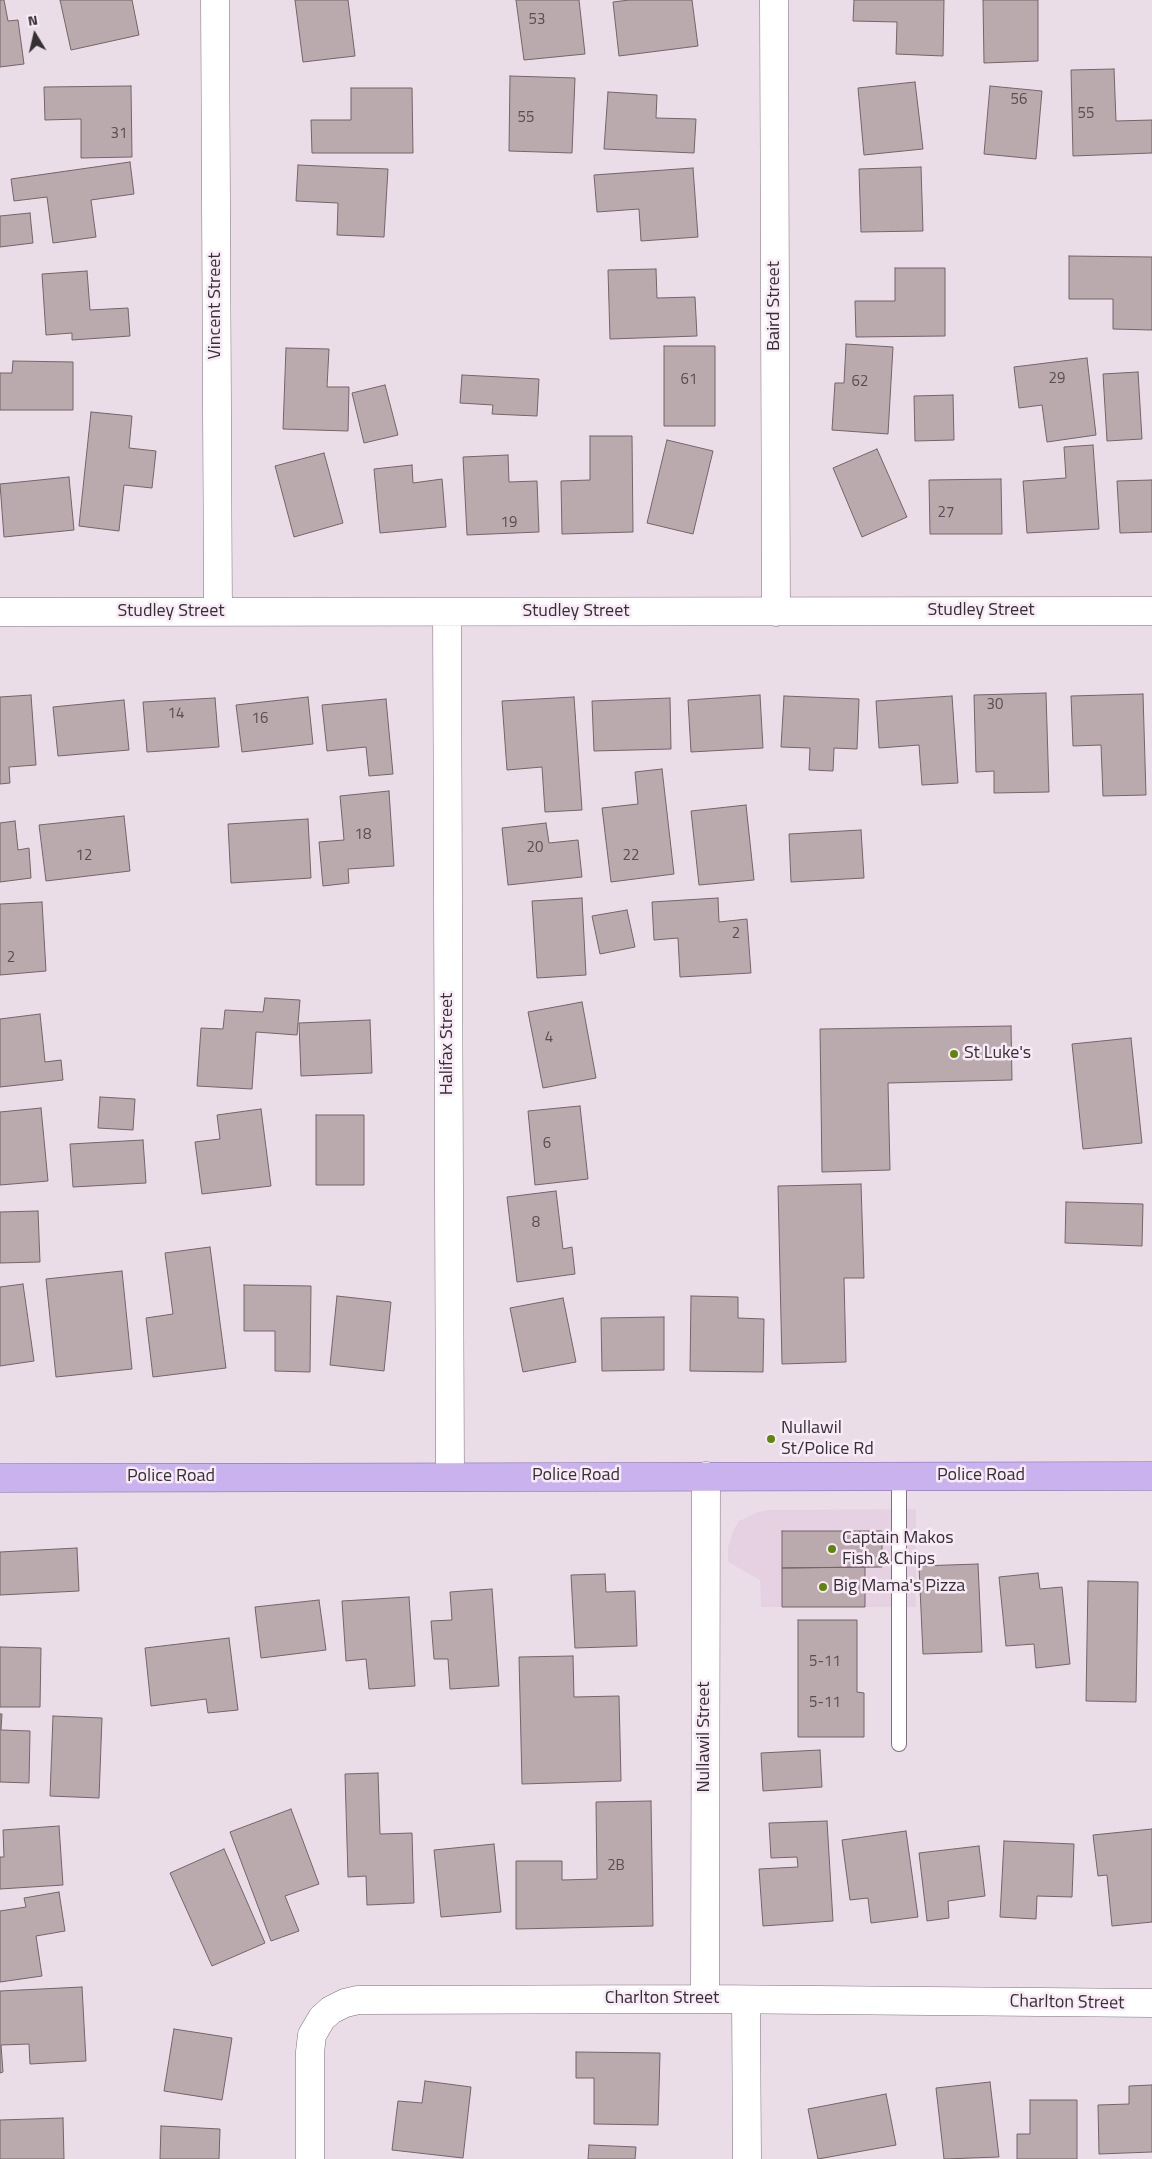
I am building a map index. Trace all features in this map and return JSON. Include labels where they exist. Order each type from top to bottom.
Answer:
[{"type":"main road","name":"Police Road","points":[[0,1478],[1152,1476]]},
{"type":"street","name":"Vincent Street","points":[[215,0],[218,612]]},
{"type":"street","name":"Baird Street","points":[[774,0],[776,612]]},
{"type":"street","name":"Studley Street","points":[[0,612],[1152,611]]},
{"type":"street","name":"Halifax Street","points":[[447,612],[450,1476]]},
{"type":"street","name":"Nullawil Street","points":[[705,1999],[706,1476]]},
{"type":"street","name":"Charlton Street","points":[[310,2159],[310,2052],[312,2035],[322,2018],[331,2010],[345,2003],[386,1999],[705,1999],[1152,2004]]},
{"type":"street","points":[[746,2000],[747,2159]]},
{"type":"lane","points":[[899,1476],[899,1744]]},
{"type":"shaded area","points":[[916,1509],[916,1607],[761,1607],[760,1580],[728,1562],[728,1547],[734,1529],[739,1521],[758,1512],[768,1510]]},
{"type":"building","points":[[0,0],[4,0],[8,21],[18,20],[24,64],[0,67]]},
{"type":"building","points":[[60,0],[132,0],[139,35],[71,50]]},
{"type":"building","points":[[295,0],[348,0],[355,56],[303,62]]},
{"type":"building","points":[[516,0],[579,0],[585,54],[524,60]]},
{"type":"building","points":[[629,0],[692,0],[698,46],[619,56],[613,2]]},
{"type":"building","points":[[854,0],[944,0],[943,56],[896,54],[897,22],[853,21]]},
{"type":"building","points":[[983,0],[1038,0],[1038,61],[984,63]]},
{"type":"building","points":[[1114,69],[1116,121],[1152,120],[1152,153],[1073,156],[1071,70]]},
{"type":"building","points":[[510,76],[575,78],[572,153],[509,151]]},
{"type":"building","points":[[915,82],[923,149],[864,155],[858,88]]},
{"type":"building","points":[[131,86],[132,157],[81,158],[81,119],[45,120],[44,87]]},
{"type":"building","points":[[990,86],[1042,91],[1036,159],[984,154]]},
{"type":"building","points":[[351,88],[412,88],[413,153],[312,153],[311,120],[351,120]]},
{"type":"building","points":[[608,92],[657,95],[656,118],[696,119],[694,153],[604,149]]},
{"type":"building","points":[[130,162],[134,194],[91,200],[96,237],[53,243],[47,197],[14,201],[11,179]]},
{"type":"building","points":[[298,165],[388,169],[384,237],[337,235],[338,203],[296,201]]},
{"type":"building","points":[[921,167],[923,231],[861,232],[859,169]]},
{"type":"building","points":[[693,168],[698,237],[641,241],[639,209],[597,212],[594,175]]},
{"type":"building","points":[[30,213],[33,243],[0,247],[0,216]]},
{"type":"building","points":[[1069,256],[1152,257],[1152,330],[1113,329],[1113,299],[1069,299]]},
{"type":"building","points":[[895,268],[945,268],[945,336],[856,337],[855,301],[895,301]]},
{"type":"building","points":[[656,269],[657,298],[695,297],[697,336],[610,339],[608,270]]},
{"type":"building","points":[[87,271],[90,310],[128,308],[130,336],[72,340],[72,333],[46,335],[42,274]]},
{"type":"building","points":[[846,344],[893,347],[888,434],[832,430],[835,383],[844,383]]},
{"type":"building","points":[[664,346],[715,346],[715,426],[664,426]]},
{"type":"building","points":[[286,348],[329,349],[327,387],[349,387],[348,431],[283,429]]},
{"type":"building","points":[[1087,358],[1096,435],[1047,442],[1042,405],[1019,408],[1014,367]]},
{"type":"building","points":[[13,361],[73,362],[73,410],[0,410],[0,373],[12,373]]},
{"type":"building","points":[[1138,372],[1142,439],[1107,441],[1103,374]]},
{"type":"building","points":[[462,375],[539,379],[537,416],[492,414],[493,405],[460,403]]},
{"type":"building","points":[[385,385],[398,435],[364,443],[352,393]]},
{"type":"building","points":[[953,395],[954,440],[915,441],[914,396]]},
{"type":"building","points":[[91,412],[132,416],[129,448],[156,451],[152,488],[124,485],[119,531],[79,526]]},
{"type":"building","points":[[590,436],[632,436],[633,532],[562,534],[561,481],[590,480]]},
{"type":"building","points":[[667,440],[713,451],[693,534],[647,523]]},
{"type":"building","points":[[1093,445],[1099,529],[1027,533],[1023,481],[1066,478],[1064,447]]},
{"type":"building","points":[[877,449],[907,517],[862,537],[833,468]]},
{"type":"building","points":[[324,453],[343,523],[294,537],[275,466]]},
{"type":"building","points":[[508,455],[509,482],[537,481],[539,532],[467,535],[463,457]]},
{"type":"building","points":[[412,465],[413,483],[442,479],[446,527],[380,533],[374,469]]},
{"type":"building","points":[[69,477],[74,530],[4,537],[0,484]]},
{"type":"building","points":[[1001,479],[1002,534],[930,534],[929,480]]},
{"type":"building","points":[[1152,480],[1152,532],[1120,533],[1117,481]]},
{"type":"building","points":[[1046,693],[1049,792],[994,793],[994,771],[976,772],[974,695]]},
{"type":"building","points":[[1143,694],[1146,795],[1103,796],[1101,745],[1073,746],[1071,696]]},
{"type":"building","points":[[31,695],[36,765],[9,767],[10,783],[0,784],[0,697]]},
{"type":"building","points":[[760,695],[763,748],[691,752],[688,700]]},
{"type":"building","points":[[784,696],[859,699],[857,749],[834,748],[833,771],[809,770],[810,748],[781,747]]},
{"type":"building","points":[[952,696],[958,783],[922,785],[919,745],[879,748],[876,701]]},
{"type":"building","points":[[308,697],[313,744],[242,752],[236,705]]},
{"type":"building","points":[[574,697],[582,810],[545,812],[542,767],[507,770],[502,701]]},
{"type":"building","points":[[215,698],[219,747],[147,752],[143,702]]},
{"type":"building","points":[[670,698],[671,749],[594,751],[592,701]]},
{"type":"building","points":[[386,699],[393,774],[369,776],[366,747],[327,751],[322,705]]},
{"type":"building","points":[[124,700],[129,750],[58,756],[53,707]]},
{"type":"building","points":[[662,769],[674,874],[611,882],[602,808],[638,804],[635,772]]},
{"type":"building","points":[[389,791],[394,866],[348,869],[349,883],[323,886],[319,842],[344,840],[340,796]]},
{"type":"building","points":[[746,805],[754,880],[699,885],[691,811]]},
{"type":"building","points":[[124,816],[130,871],[46,881],[39,825]]},
{"type":"building","points":[[308,819],[311,878],[231,883],[228,824]]},
{"type":"building","points":[[15,821],[18,850],[29,848],[31,878],[0,882],[0,823]]},
{"type":"building","points":[[546,823],[549,843],[578,840],[582,877],[508,885],[502,828]]},
{"type":"building","points":[[861,830],[864,878],[791,882],[789,834]]},
{"type":"building","points":[[582,898],[586,975],[537,978],[532,901]]},
{"type":"building","points":[[718,898],[719,922],[747,919],[751,973],[680,977],[678,938],[654,940],[652,902]]},
{"type":"building","points":[[42,902],[46,971],[0,975],[0,904]]},
{"type":"building","points":[[627,910],[635,947],[600,954],[592,916]]},
{"type":"building","points":[[265,998],[300,1000],[297,1035],[256,1032],[252,1089],[197,1086],[201,1028],[223,1029],[225,1010],[263,1012]]},
{"type":"building","points":[[582,1002],[596,1078],[543,1088],[528,1012]]},
{"type":"building","points":[[40,1014],[45,1062],[61,1060],[63,1080],[0,1087],[0,1019]]},
{"type":"building","points":[[370,1020],[372,1073],[301,1076],[299,1023]]},
{"type":"building","points":[[1011,1026],[1012,1080],[888,1083],[890,1170],[822,1172],[820,1029]]},
{"type":"building","points":[[1131,1038],[1142,1143],[1083,1149],[1072,1044]]},
{"type":"building","points":[[100,1097],[135,1099],[133,1130],[98,1128]]},
{"type":"building","points":[[580,1106],[588,1179],[535,1185],[528,1111]]},
{"type":"building","points":[[41,1108],[48,1181],[0,1185],[0,1112]]},
{"type":"building","points":[[261,1109],[271,1186],[202,1194],[195,1142],[220,1139],[217,1115]]},
{"type":"building","points":[[316,1115],[364,1115],[364,1185],[316,1185]]},
{"type":"building","points":[[143,1140],[146,1183],[73,1187],[70,1144]]},
{"type":"building","points":[[861,1184],[864,1278],[844,1278],[846,1362],[782,1364],[778,1186]]},
{"type":"building","points":[[556,1191],[563,1249],[572,1247],[575,1274],[517,1282],[507,1197]]},
{"type":"building","points":[[1066,1202],[1143,1204],[1142,1246],[1065,1243]]},
{"type":"building","points":[[38,1211],[40,1262],[0,1263],[0,1212]]},
{"type":"building","points":[[210,1247],[226,1368],[153,1377],[146,1318],[173,1314],[165,1253]]},
{"type":"building","points":[[122,1271],[132,1369],[56,1377],[46,1279]]},
{"type":"building","points":[[23,1284],[34,1361],[0,1366],[0,1287]]},
{"type":"building","points":[[244,1285],[311,1286],[310,1372],[275,1371],[275,1331],[244,1331]]},
{"type":"building","points":[[337,1296],[391,1302],[384,1371],[330,1365]]},
{"type":"building","points":[[691,1296],[738,1297],[738,1318],[764,1319],[763,1372],[690,1371]]},
{"type":"building","points":[[563,1298],[576,1362],[523,1372],[510,1308]]},
{"type":"building","points":[[664,1317],[664,1370],[602,1371],[601,1318]]},
{"type":"building","name":"Captain Makos Fish & Chips","points":[[782,1531],[882,1531],[882,1567],[782,1568]]},
{"type":"building","points":[[77,1548],[79,1591],[0,1595],[0,1552]]},
{"type":"building","points":[[978,1564],[982,1652],[923,1654],[919,1566]]},
{"type":"building","name":"Big Mama's Pizza","points":[[865,1567],[865,1607],[782,1607],[782,1568]]},
{"type":"building","points":[[1038,1573],[1040,1589],[1062,1587],[1070,1664],[1036,1668],[1034,1644],[1006,1646],[999,1577]]},
{"type":"building","points":[[605,1574],[606,1592],[635,1591],[637,1646],[575,1648],[571,1575]]},
{"type":"building","points":[[1088,1581],[1138,1582],[1136,1702],[1086,1701]]},
{"type":"building","points":[[492,1589],[499,1686],[450,1689],[448,1659],[434,1659],[431,1621],[452,1620],[450,1592]]},
{"type":"building","points":[[409,1597],[415,1686],[369,1689],[366,1659],[346,1661],[342,1601]]},
{"type":"building","points":[[319,1600],[326,1650],[261,1658],[255,1607]]},
{"type":"building","points":[[798,1620],[857,1620],[857,1692],[864,1693],[864,1737],[798,1737]]},
{"type":"building","points":[[229,1638],[238,1710],[208,1713],[206,1699],[151,1706],[145,1648]]},
{"type":"building","points":[[0,1647],[41,1648],[40,1707],[0,1707]]},
{"type":"building","points":[[573,1656],[574,1697],[619,1696],[621,1781],[522,1784],[519,1657]]},
{"type":"building","points":[[0,1714],[2,1714],[1,1730],[30,1731],[29,1783],[0,1782]]},
{"type":"building","points":[[53,1716],[102,1718],[99,1798],[50,1796]]},
{"type":"building","points":[[820,1750],[822,1787],[763,1791],[761,1753]]},
{"type":"building","points":[[378,1773],[380,1834],[412,1833],[414,1903],[367,1905],[366,1876],[348,1877],[345,1774]]},
{"type":"building","points":[[651,1801],[653,1926],[516,1929],[516,1861],[562,1861],[562,1880],[597,1879],[596,1802]]},
{"type":"building","points":[[291,1809],[319,1884],[285,1896],[299,1931],[271,1941],[230,1832]]},
{"type":"building","points":[[827,1821],[833,1921],[763,1926],[759,1869],[798,1867],[797,1857],[771,1858],[769,1823]]},
{"type":"building","points":[[59,1826],[63,1885],[0,1889],[0,1857],[4,1857],[3,1830]]},
{"type":"building","points":[[1152,1829],[1152,1922],[1112,1926],[1107,1875],[1098,1876],[1093,1835]]},
{"type":"building","points":[[906,1831],[918,1917],[871,1923],[868,1898],[850,1900],[842,1840]]},
{"type":"building","points":[[1004,1841],[1074,1844],[1072,1897],[1037,1896],[1036,1919],[1000,1917]]},
{"type":"building","points":[[494,1844],[501,1912],[441,1917],[434,1850]]},
{"type":"building","points":[[979,1846],[985,1896],[948,1901],[949,1918],[927,1921],[919,1853]]},
{"type":"building","points":[[224,1849],[265,1943],[212,1966],[170,1873]]},
{"type":"building","points":[[59,1892],[65,1931],[36,1936],[42,1976],[0,1982],[0,1911],[26,1907],[24,1898]]},
{"type":"building","points":[[82,1987],[86,2061],[30,2064],[29,2044],[1,2045],[3,2072],[0,2073],[0,1991]]},
{"type":"building","points":[[174,2029],[232,2038],[222,2100],[164,2091]]},
{"type":"building","points":[[576,2052],[660,2053],[658,2125],[594,2124],[594,2078],[576,2078]]},
{"type":"building","points":[[425,2081],[471,2087],[463,2158],[392,2150],[398,2101],[422,2103]]},
{"type":"building","points":[[990,2082],[999,2157],[944,2159],[936,2088]]},
{"type":"building","points":[[1152,2085],[1152,2152],[1099,2154],[1098,2105],[1129,2104],[1129,2086]]},
{"type":"building","points":[[886,2094],[896,2145],[818,2159],[808,2109]]},
{"type":"building","points":[[1030,2100],[1077,2100],[1077,2159],[1017,2159],[1017,2134],[1030,2134]]},
{"type":"building","points":[[63,2118],[64,2159],[0,2159],[0,2120]]},
{"type":"building","points":[[161,2126],[220,2129],[219,2159],[160,2159]]},
{"type":"building","points":[[589,2145],[636,2147],[635,2159],[588,2159]]},
{"type":"place","name":"St Luke's","points":[[954,1054]]},
{"type":"place","name":"Nullawil St/Police Rd","points":[[771,1439]]},
{"type":"place","name":"Captain Makos Fish & Chips","points":[[832,1549]]},
{"type":"place","name":"Big Mama's Pizza","points":[[823,1587]]}]
